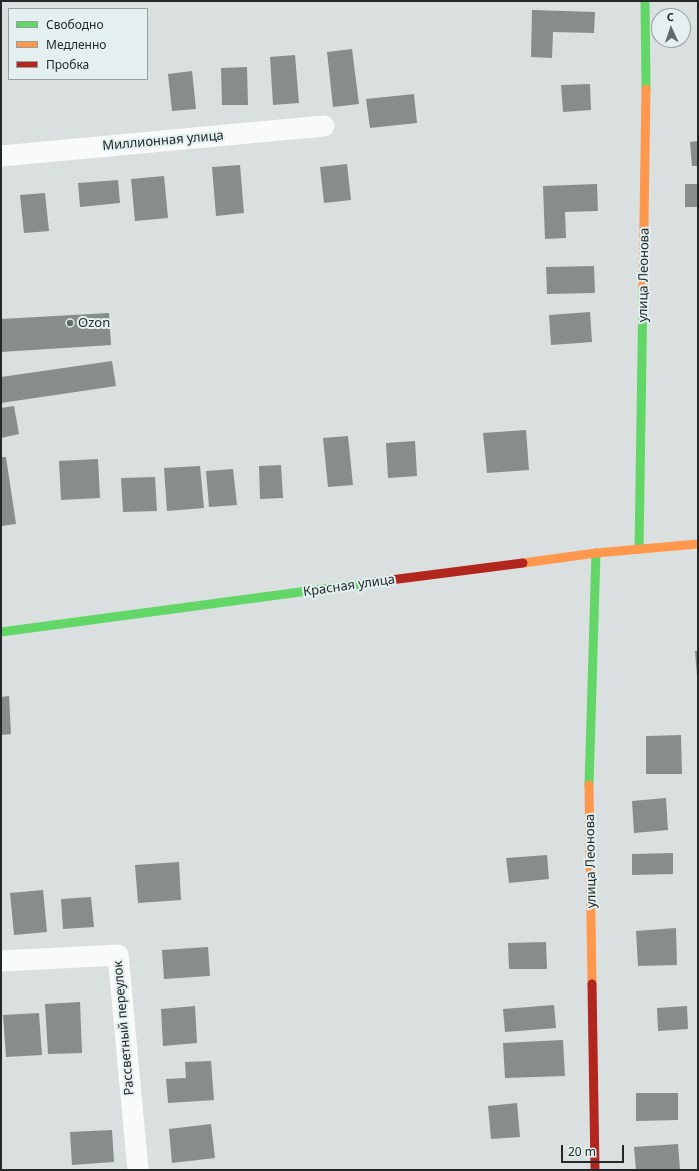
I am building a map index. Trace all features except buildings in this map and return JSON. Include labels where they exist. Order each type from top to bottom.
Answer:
[{"type":"street","name":"улица Леонова","points":[[639,549],[646,108],[645,1]]},
{"type":"street","name":"Миллионная улица","points":[[1,156],[324,126]]},
{"type":"street","name":"Красная улица","points":[[1,632],[596,553],[698,544]]},
{"type":"street","name":"улица Леонова","points":[[595,1170],[589,764],[596,553]]},
{"type":"street","name":"Рассветный переулок","points":[[1,960],[118,955],[138,1170]]},
{"type":"traffic: fast","points":[[645,1],[646,89]]},
{"type":"traffic: fast","points":[[639,549],[643,287]]},
{"type":"traffic: fast","points":[[589,785],[596,553]]},
{"type":"traffic: fast","points":[[1,632],[375,582]]},
{"type":"traffic: slow","points":[[643,287],[646,89]]},
{"type":"traffic: slow","points":[[523,563],[596,553],[698,544]]},
{"type":"traffic: slow","points":[[589,785],[592,984]]},
{"type":"traffic: jam","points":[[375,582],[523,563]]},
{"type":"traffic: jam","points":[[592,984],[595,1170]]},
{"type":"place","name":"Ozon","points":[[70,323]]}]
